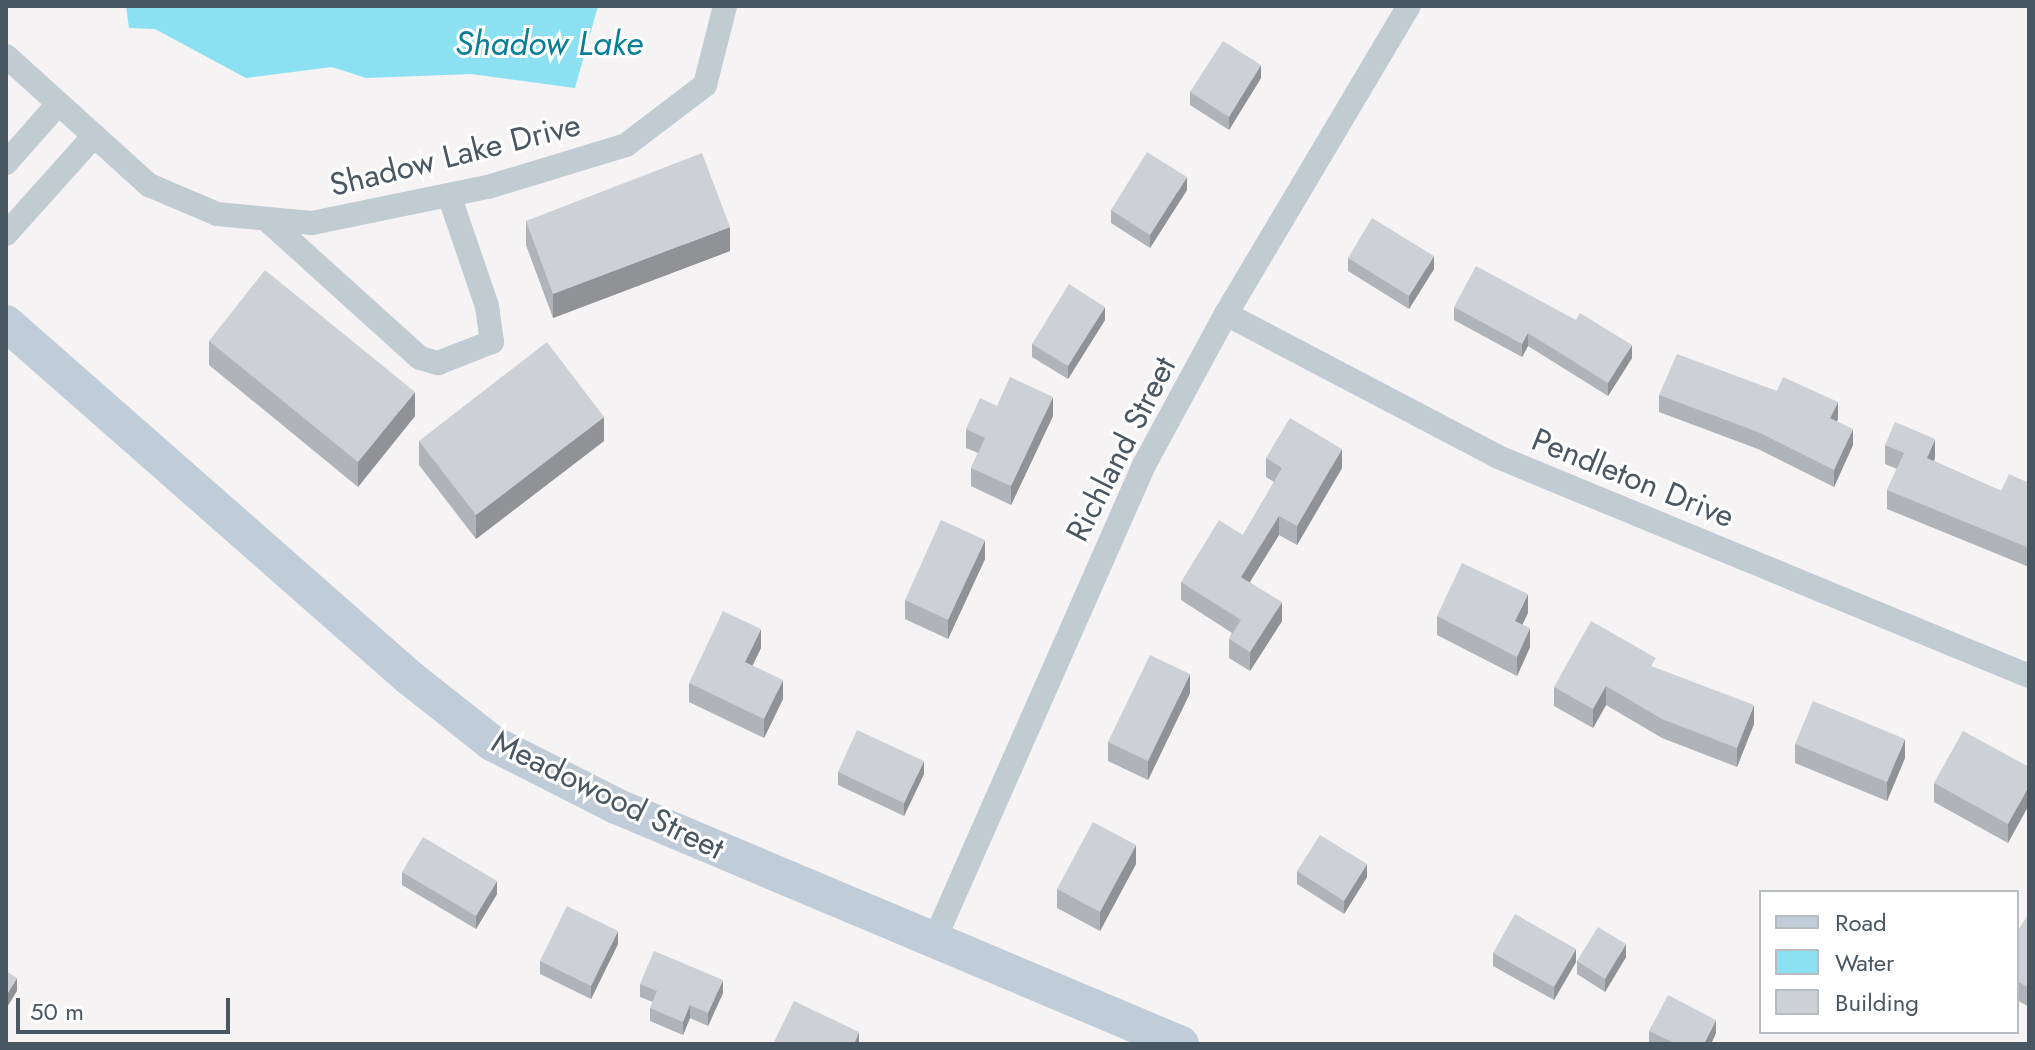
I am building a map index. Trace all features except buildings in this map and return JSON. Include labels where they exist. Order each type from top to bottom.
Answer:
[{"type":"street","name":"Shadow Lake Drive","points":[[6,56],[149,185],[217,214],[312,223],[449,195],[626,145],[705,85],[725,6]]},
{"type":"street","name":"Richland Street","points":[[933,943],[1144,465],[1226,314],[1409,6]]},
{"type":"street","points":[[6,163],[58,104]]},
{"type":"street","points":[[6,234],[94,136]]},
{"type":"street","points":[[266,219],[420,358],[438,363],[492,342],[487,306],[449,195]]},
{"type":"street","name":"Pendleton Drive","points":[[1226,314],[1498,457],[2029,676]]},
{"type":"street","name":"Meadowood Street","points":[[6,323],[410,678],[492,743],[616,806],[933,943],[1181,1044]]},
{"type":"water","name":"Shadow Lake","points":[[126,6],[598,6],[575,88],[471,74],[366,78],[332,67],[246,78],[155,29],[129,28]]}]
